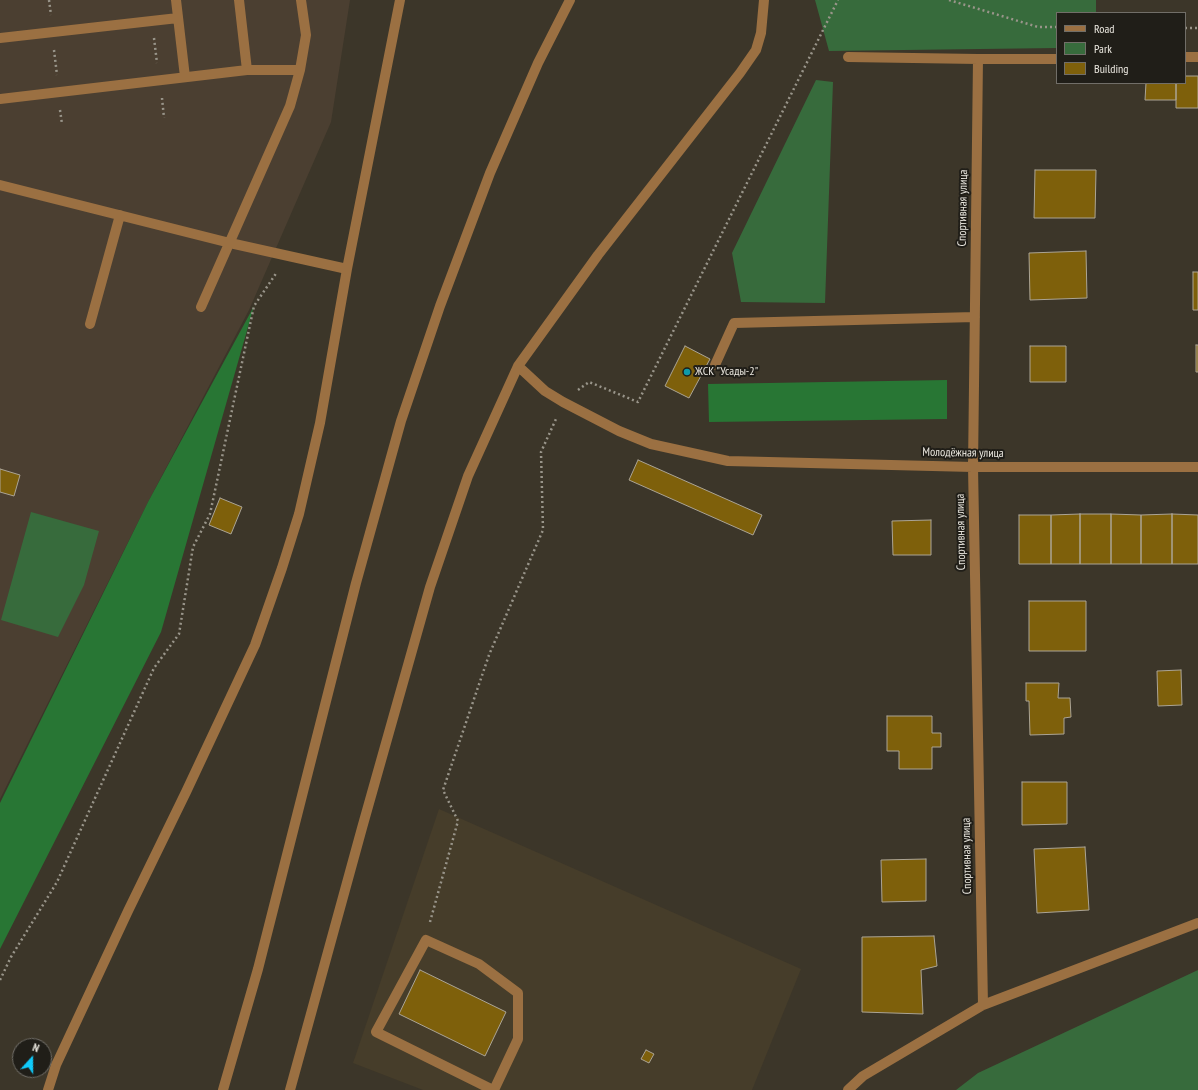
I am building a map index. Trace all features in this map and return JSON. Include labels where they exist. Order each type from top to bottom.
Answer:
[{"type":"street","points":[[176,0],[185,78]]},
{"type":"street","points":[[239,0],[247,70]]},
{"type":"street","points":[[202,307],[290,106],[300,70],[306,35],[302,0]]},
{"type":"street","points":[[48,1090],[60,1058],[128,911],[186,792],[248,659],[260,631],[282,568],[300,506],[320,423],[347,269],[400,0]]},
{"type":"street","points":[[223,1090],[258,969],[356,583],[401,421],[440,306],[490,174],[538,63],[570,0]]},
{"type":"street","points":[[290,1090],[430,587],[468,476],[518,366],[598,256],[740,73],[756,50],[761,33],[764,0]]},
{"type":"street","points":[[0,38],[178,18]]},
{"type":"street","points":[[848,57],[1056,59]]},
{"type":"street","points":[[1186,57],[1198,57]]},
{"type":"street","name":"Спортивная улица","points":[[978,59],[973,467],[983,1005]]},
{"type":"street","points":[[0,99],[247,70],[300,70]]},
{"type":"street","points":[[0,185],[230,244],[347,269]]},
{"type":"street","points":[[90,324],[120,215]]},
{"type":"street","points":[[715,365],[734,322],[975,318]]},
{"type":"street","name":"Молодёжная улица","points":[[518,366],[545,391],[619,431],[651,444],[728,461],[973,467],[1198,467]]},
{"type":"street","points":[[848,1090],[863,1076],[983,1005],[1198,923]]},
{"type":"street","points":[[426,940],[480,964],[518,993],[518,1039],[494,1090],[376,1032],[426,940]]},
{"type":"path","points":[[49,0],[62,124]]},
{"type":"path","points":[[426,940],[458,821],[443,790],[489,655],[543,530],[541,452],[564,402],[588,382],[638,402],[838,0]]},
{"type":"path","points":[[949,0],[1038,27],[1056,27]]},
{"type":"path","points":[[152,21],[164,118]]},
{"type":"path","points":[[1186,28],[1198,28]]},
{"type":"path","points":[[0,980],[11,957],[57,882],[154,668],[178,634],[193,547],[210,514],[254,306],[287,256]]},
{"type":"shaded area","points":[[0,0],[350,0],[331,122],[249,310],[148,502],[0,799]]},
{"type":"shaded area","points":[[439,809],[801,969],[752,1090],[423,1090],[353,1063]]},
{"type":"green space","points":[[815,0],[1096,0],[1096,12],[1056,12],[1056,48],[829,51]]},
{"type":"green space","points":[[816,80],[833,82],[825,303],[741,302],[732,253]]},
{"type":"green space","points":[[254,306],[161,632],[0,949],[0,803],[148,502]]},
{"type":"green space","points":[[947,380],[947,419],[709,422],[708,384]]},
{"type":"green space","points":[[31,512],[99,531],[84,585],[58,637],[1,620]]},
{"type":"green space","points":[[1198,970],[1198,1090],[956,1090],[978,1073]]},
{"type":"building","points":[[1186,76],[1198,76],[1198,108],[1176,108],[1176,84],[1186,84]]},
{"type":"building","points":[[1146,84],[1176,84],[1176,100],[1145,100]]},
{"type":"building","points":[[1035,170],[1096,170],[1095,218],[1034,218]]},
{"type":"building","points":[[1086,251],[1087,298],[1030,300],[1029,253]]},
{"type":"building","points":[[1193,272],[1198,272],[1198,310],[1193,310]]},
{"type":"building","points":[[1196,345],[1198,345],[1198,372],[1196,372]]},
{"type":"building","name":"ЖСК \"Усады-2\"","points":[[685,346],[710,359],[689,398],[665,386]]},
{"type":"building","points":[[1030,346],[1066,346],[1066,382],[1030,382]]},
{"type":"building","points":[[638,460],[762,515],[753,535],[629,480]]},
{"type":"building","points":[[0,469],[20,475],[14,496],[0,492]]},
{"type":"building","points":[[220,498],[242,507],[231,534],[209,525]]},
{"type":"building","points":[[1080,514],[1111,514],[1111,564],[1080,564]]},
{"type":"building","points":[[1080,514],[1080,564],[1051,564],[1051,515]]},
{"type":"building","points":[[1111,514],[1141,515],[1141,564],[1111,564]]},
{"type":"building","points":[[1172,514],[1198,515],[1198,564],[1172,564]]},
{"type":"building","points":[[1172,514],[1172,564],[1141,564],[1141,515]]},
{"type":"building","points":[[1019,515],[1051,515],[1051,564],[1019,564]]},
{"type":"building","points":[[931,520],[931,555],[893,555],[892,521]]},
{"type":"building","points":[[1029,601],[1086,601],[1086,651],[1029,651]]},
{"type":"building","points":[[1181,670],[1182,705],[1158,706],[1157,671]]},
{"type":"building","points":[[1026,683],[1059,683],[1058,698],[1070,698],[1071,717],[1064,718],[1064,734],[1030,735],[1029,701],[1026,701]]},
{"type":"building","points":[[887,716],[932,716],[932,733],[941,733],[941,747],[932,747],[932,769],[899,769],[899,751],[887,751]]},
{"type":"building","points":[[1022,782],[1067,782],[1067,824],[1022,825]]},
{"type":"building","points":[[1085,847],[1089,910],[1037,913],[1034,849]]},
{"type":"building","points":[[926,859],[926,901],[882,902],[881,860]]},
{"type":"building","points":[[934,936],[937,966],[921,970],[923,1014],[862,1012],[862,937]]},
{"type":"building","points":[[420,970],[506,1012],[485,1056],[399,1014]]},
{"type":"building","points":[[646,1050],[654,1054],[649,1063],[641,1059]]},
{"type":"place","name":"ЖСК \"Усады-2\"","points":[[687,372]]}]
